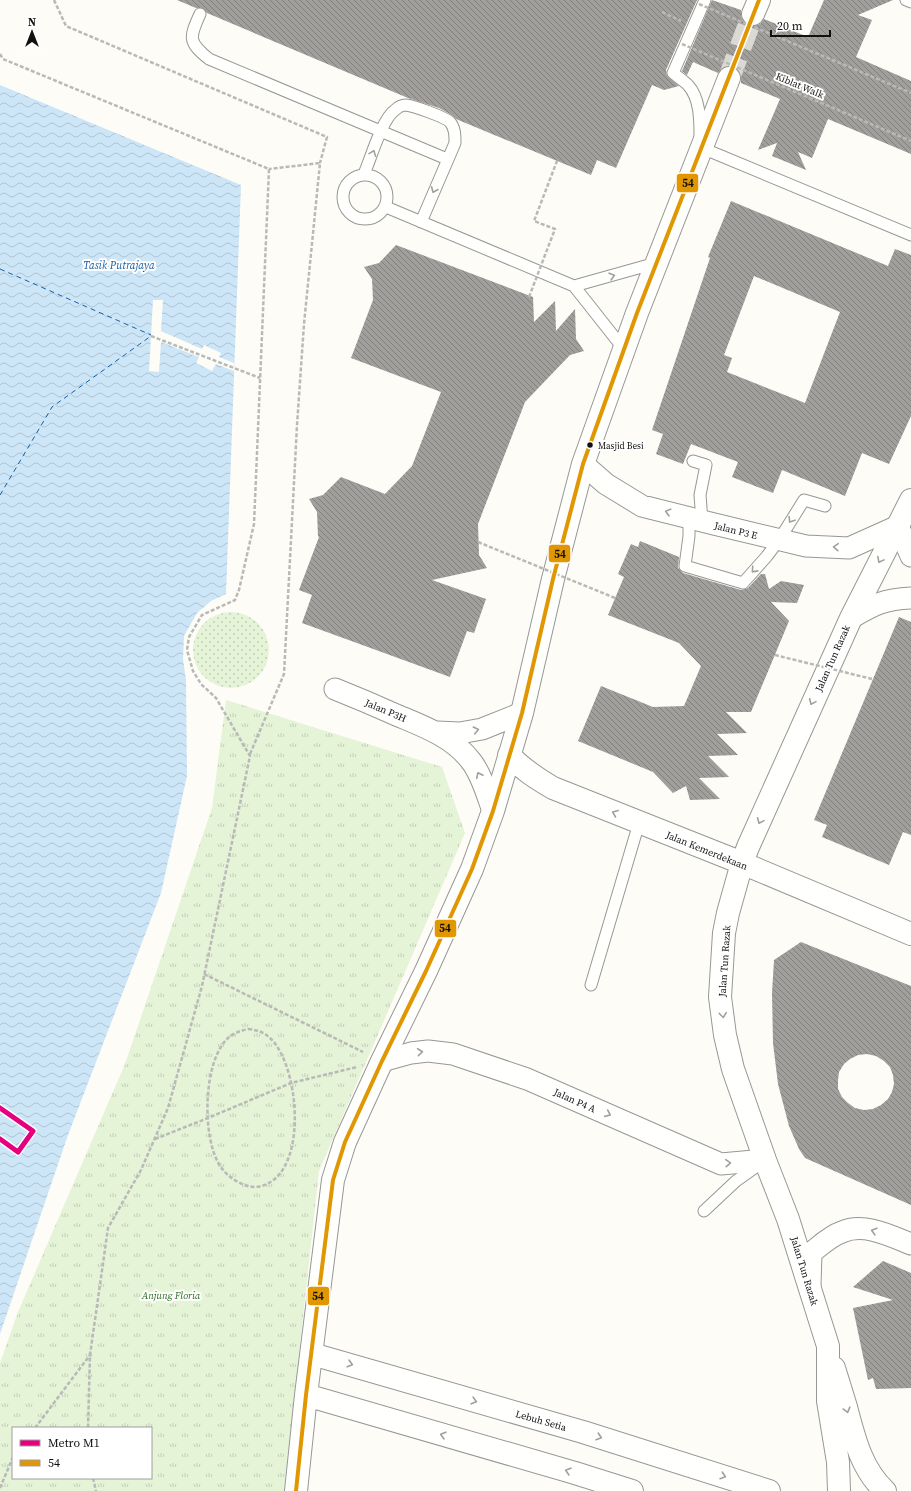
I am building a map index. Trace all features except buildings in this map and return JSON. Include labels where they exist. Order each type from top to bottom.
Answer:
[{"type":"street","points":[[296,1491],[306,1395],[333,1180],[345,1142],[382,1060],[426,972],[472,869],[493,811],[522,713],[553,579],[583,464],[623,348],[729,78]]},
{"type":"street","name":"Jalan P3 E","points":[[583,464],[606,484],[642,506],[806,546],[849,548],[898,526]]},
{"type":"street","name":"Jalan Tun Razak","points":[[839,1491],[838,1462],[828,1401],[828,1346],[788,1219],[765,1160],[733,1069],[725,1035],[720,998],[724,933],[742,863],[777,780],[851,618],[911,500]]},
{"type":"street","points":[[898,526],[911,556]]},
{"type":"street","points":[[851,618],[877,603],[898,598],[911,598]]},
{"type":"street","name":"Jalan P3H","points":[[335,689],[437,732],[456,746],[471,760],[480,776],[493,811]]},
{"type":"street","name":"Jalan P3H","points":[[437,732],[460,733],[482,729],[522,713]]},
{"type":"street","name":"Jalan Kemerdekaan","points":[[509,755],[519,766],[553,788],[742,863],[911,934]]},
{"type":"street","name":"Jalan P4 A","points":[[382,1060],[411,1053],[428,1051],[453,1054],[527,1079],[721,1164],[765,1160]]},
{"type":"street","points":[[810,1288],[811,1253],[842,1231],[865,1228],[911,1244]]},
{"type":"street","points":[[828,1346],[854,1438],[862,1459],[871,1475],[884,1491]]},
{"type":"street","name":"Lebuh Setia","points":[[312,1354],[583,1432],[769,1491]]},
{"type":"street","points":[[306,1395],[632,1491]]},
{"type":"lane","points":[[906,0],[911,2]]},
{"type":"lane","points":[[702,2],[673,74],[688,86],[696,98],[700,122],[701,150],[911,235]]},
{"type":"lane","points":[[200,14],[193,29],[192,42],[197,50],[209,59],[447,159]]},
{"type":"lane","points":[[364,174],[381,131],[391,113],[400,106],[407,105],[445,118],[453,127],[455,135],[454,143],[420,222]]},
{"type":"lane","points":[[364,174],[374,176],[382,181],[386,188],[388,198],[386,207],[379,214],[371,218],[361,219],[352,215],[346,208],[343,200],[343,190],[348,182],[355,176],[364,174]]},
{"type":"lane","points":[[386,207],[574,286],[623,348]]},
{"type":"lane","points":[[574,286],[657,263]]},
{"type":"lane","points":[[693,461],[706,466],[695,520],[689,536],[686,566],[743,583],[779,540],[804,500],[825,506]]},
{"type":"lane","points":[[591,985],[639,823]]},
{"type":"lane","points":[[704,1211],[736,1181],[765,1160]]},
{"type":"path","points":[[54,0],[66,26],[327,137],[320,163],[304,324],[284,674],[250,755],[204,974],[168,1108],[141,1170],[108,1228],[90,1355],[88,1427]]},
{"type":"path","points":[[702,2],[911,93]]},
{"type":"path","points":[[662,12],[683,22]]},
{"type":"path","name":"Kiblat Walk","points":[[682,44],[911,141]]},
{"type":"path","points":[[0,54],[3,59],[269,169],[320,163]]},
{"type":"path","points":[[529,297],[555,229],[534,221],[557,161]]},
{"type":"path","points":[[250,755],[216,698],[201,684],[193,670],[187,650],[189,637],[202,615],[235,600],[239,590],[254,524],[269,169]]},
{"type":"path","points":[[151,336],[260,378]]},
{"type":"path","points":[[478,542],[615,598]]},
{"type":"path","points":[[775,655],[872,679]]},
{"type":"path","points":[[204,974],[382,1060]]},
{"type":"path","points":[[248,1029],[258,1030],[270,1038],[284,1056],[291,1083],[295,1108],[294,1136],[291,1148],[282,1169],[276,1178],[265,1185],[255,1187],[244,1186],[224,1171],[218,1163],[214,1151],[208,1118],[207,1098],[215,1058],[227,1039],[238,1031],[248,1029]]},
{"type":"path","points":[[155,1139],[291,1083],[382,1060]]},
{"type":"path","points":[[36,1427],[90,1355]]},
{"type":"path","points":[[0,1488],[12,1459]]},
{"type":"path","points":[[93,1479],[96,1491]]},
{"type":"green space","points":[[231,612],[245,615],[258,623],[266,636],[269,650],[266,664],[258,677],[245,685],[231,688],[217,685],[204,677],[196,664],[193,650],[196,636],[204,623],[217,615]]},
{"type":"green space","name":"Anjung Floria","points":[[226,700],[442,767],[465,833],[319,1171],[284,1491],[0,1491],[0,1363],[18,1312],[125,1064],[212,808]]},
{"type":"water","name":"Tasik Putrajaya","points":[[0,85],[241,185],[226,594],[211,601],[197,613],[184,636],[183,659],[186,680],[187,776],[161,893],[68,1135],[0,1334]]},
{"type":"pier","points":[[153,300],[163,300],[161,331],[202,349],[204,345],[221,353],[219,357],[234,363],[234,371],[216,364],[212,371],[196,363],[199,357],[161,342],[159,372],[149,371]]},
{"type":"ferry route","points":[[0,269],[151,335]]},
{"type":"ferry route","points":[[0,495],[52,407],[151,336]]},
{"type":"tunnel","points":[[729,78],[753,14]]},
{"type":"metro line","name":"M1","points":[[0,1108],[33,1131],[18,1152],[0,1139]]},
{"type":"transit line","name":"54","points":[[296,1491],[306,1395],[333,1180],[345,1142],[382,1061],[426,971],[472,869],[493,811],[522,713],[553,579],[583,464],[637,313],[759,0]]},
{"type":"place","name":"Masjid Besi","points":[[590,445]]}]
